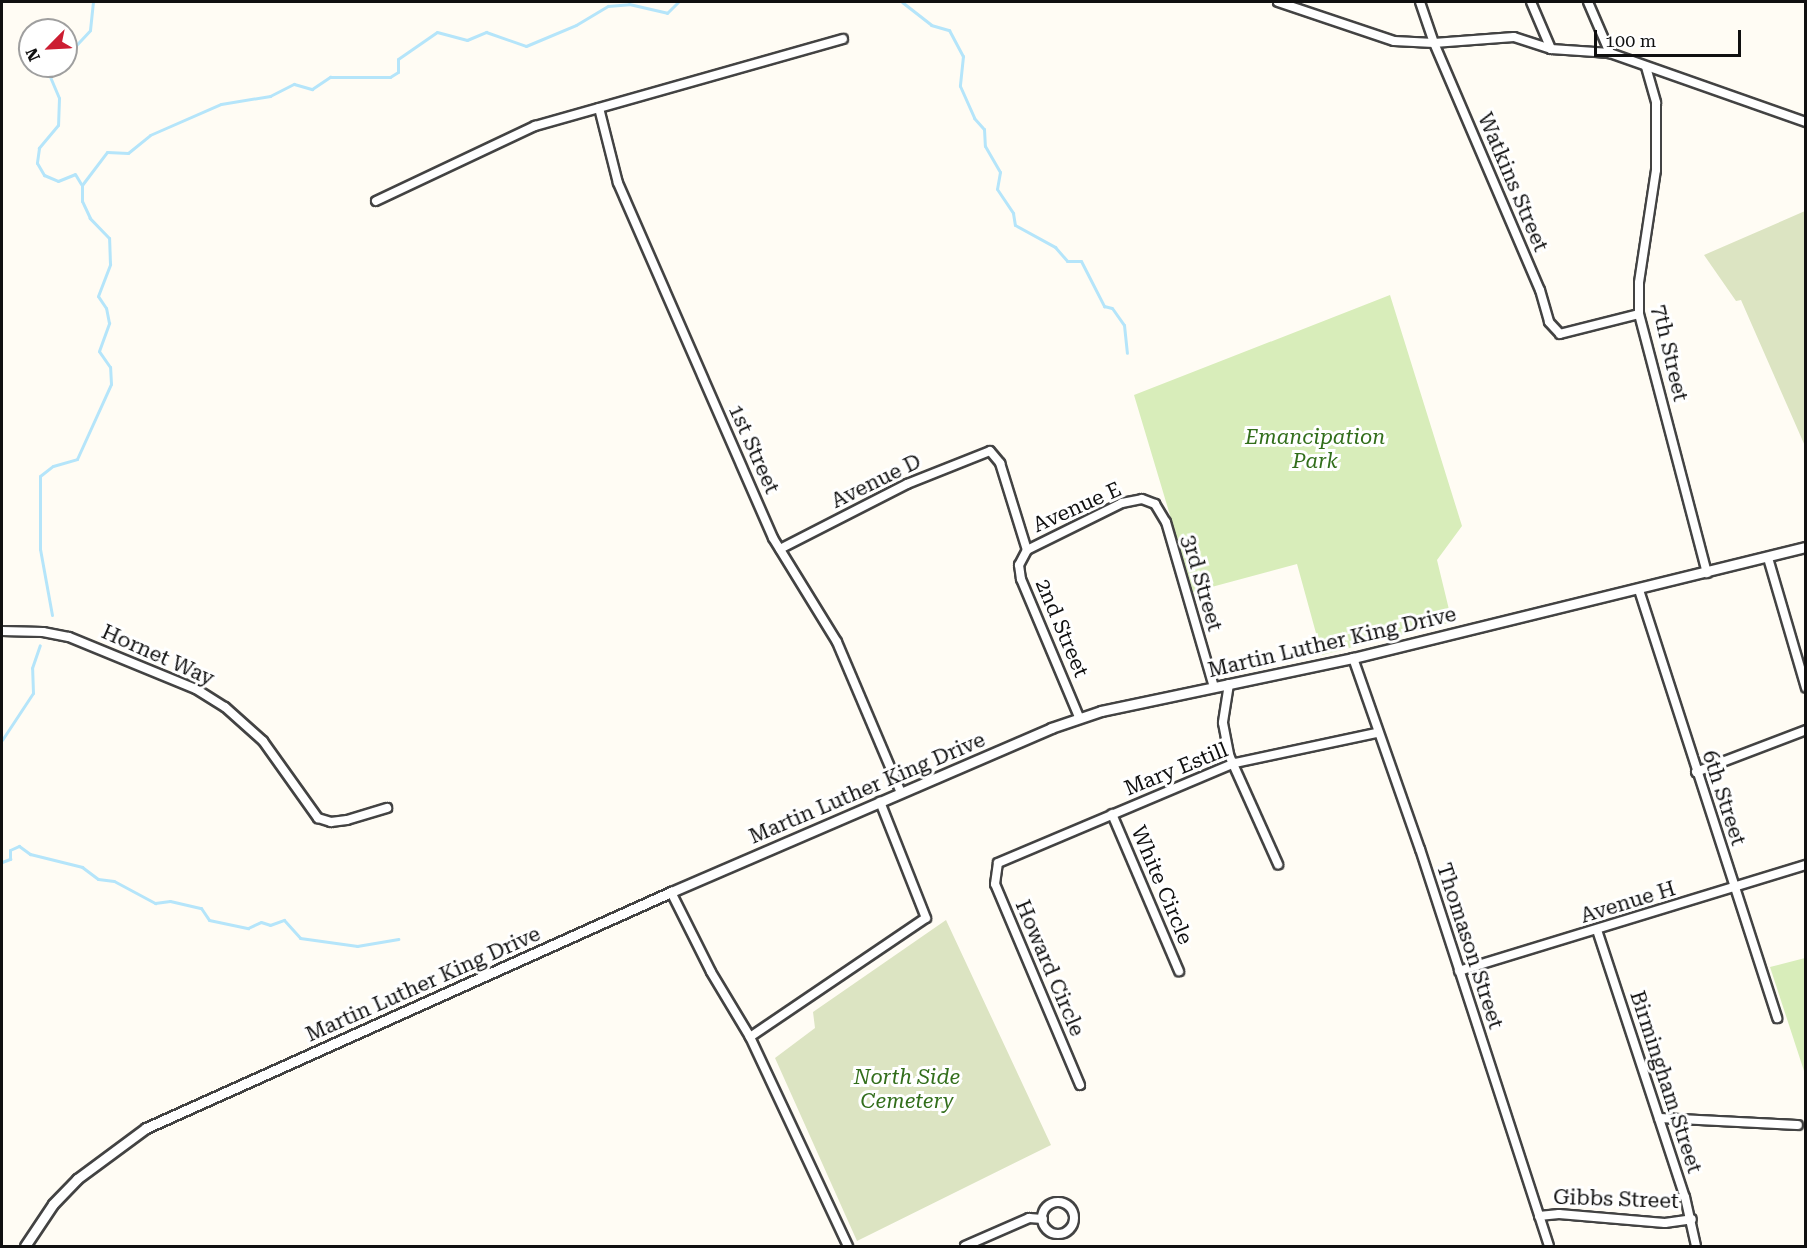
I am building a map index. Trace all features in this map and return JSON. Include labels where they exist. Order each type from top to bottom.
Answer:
[{"type":"street","points":[[1278,2],[1394,41],[1434,43],[1514,37],[1551,49],[1610,53],[1806,122]]},
{"type":"street","name":"Watkins Street","points":[[1420,2],[1434,43],[1540,290],[1549,322],[1560,334],[1639,314]]},
{"type":"street","points":[[1530,2],[1551,49]]},
{"type":"street","points":[[1588,2],[1610,53]]},
{"type":"street","points":[[376,201],[535,126],[843,39]]},
{"type":"street","name":"7th Street","points":[[1646,67],[1656,103],[1656,170],[1639,283],[1639,314],[1707,573]]},
{"type":"street","name":"1st Street","points":[[598,108],[618,183],[780,549],[837,642],[900,794]]},
{"type":"street","name":"Avenue D","points":[[780,549],[907,484],[990,451]]},
{"type":"street","name":"2nd Street","points":[[990,451],[1000,463],[1027,550],[1019,565],[1022,579],[1079,717]]},
{"type":"street","name":"Avenue E","points":[[1027,550],[1122,502],[1142,499]]},
{"type":"street","name":"3rd Street","points":[[1142,499],[1155,504],[1166,522],[1214,687]]},
{"type":"street","name":"Martin Luther King Drive","points":[[25,1246],[53,1204],[77,1179],[146,1128],[671,892],[1079,717],[1353,658],[1639,590],[1806,547]]},
{"type":"street","points":[[1768,558],[1804,673],[1806,688]]},
{"type":"street","name":"6th Street","points":[[1639,590],[1777,1018]]},
{"type":"street","name":"Hornet Way","points":[[2,631],[56,633],[111,651],[196,688],[232,712],[263,741],[318,818],[330,822],[347,820],[387,808]]},
{"type":"street","name":"Thomason Street","points":[[1353,658],[1376,733],[1420,849],[1549,1246]]},
{"type":"street","points":[[1229,684],[1223,723],[1229,755],[1235,763],[1278,864]]},
{"type":"street","points":[[1696,772],[1806,729]]},
{"type":"street","name":"Mary Estill","points":[[998,863],[1235,763],[1376,733]]},
{"type":"street","points":[[750,1037],[926,918],[880,802]]},
{"type":"street","name":"White Circle","points":[[1112,814],[1179,971]]},
{"type":"street","name":"Howard Circle","points":[[998,863],[995,884],[1080,1085]]},
{"type":"street","name":"Avenue H","points":[[1459,971],[1806,865]]},
{"type":"street","points":[[671,892],[711,972],[750,1037],[848,1246]]},
{"type":"street","name":"Birmingham Street","points":[[1597,930],[1692,1219],[1696,1246]]},
{"type":"street","points":[[1659,1118],[1798,1125]]},
{"type":"street","points":[[1058,1203],[1071,1208],[1074,1218],[1071,1228],[1062,1234],[1051,1232],[1043,1219],[1048,1206],[1058,1203]]},
{"type":"street","name":"Gibbs Street","points":[[1539,1216],[1559,1214],[1665,1222],[1692,1219]]},
{"type":"street","points":[[965,1246],[1029,1218],[1043,1219]]},
{"type":"green space","points":[[1805,211],[1805,446],[1741,300],[1736,301],[1704,255]]},
{"type":"green space","name":"Emancipation Park","points":[[1390,295],[1462,526],[1437,560],[1452,622],[1322,655],[1297,564],[1193,592],[1134,395]]},
{"type":"green space","name":"North Side Cemetery","points":[[946,920],[1051,1145],[857,1241],[775,1058],[815,1028],[813,1012]]},
{"type":"green space","points":[[1806,958],[1805,1074],[1770,967]]},
{"type":"waterway","points":[[78,43],[90,30],[93,2]]},
{"type":"waterway","points":[[52,615],[40,549],[40,476],[53,466],[77,459],[111,384],[110,367],[99,351],[109,323],[106,308],[98,296],[110,264],[109,238],[90,218],[82,201],[82,185],[107,152],[128,153],[150,135],[221,104],[270,96],[294,84],[312,89],[330,77],[390,77],[398,72],[398,59],[437,32],[467,40],[486,32],[526,46],[576,25],[608,6],[629,4],[667,13],[678,2]]},
{"type":"waterway","points":[[902,2],[931,25],[949,30],[963,56],[960,86],[974,118],[984,129],[985,146],[1000,172],[997,189],[1013,213],[1015,225],[1055,247],[1067,261],[1081,261],[1104,306],[1112,308],[1124,325],[1127,353]]},
{"type":"waterway","points":[[51,78],[59,98],[58,125],[39,148],[37,163],[44,175],[58,181],[75,174],[81,184]]},
{"type":"waterway","points":[[2,740],[33,693],[32,668],[40,645]]},
{"type":"waterway","points":[[2,862],[10,859],[10,850],[19,846],[30,854],[82,867],[98,879],[114,881],[155,903],[170,901],[201,908],[209,920],[248,928],[261,922],[270,925],[284,920],[300,938],[357,946],[398,939]]}]
